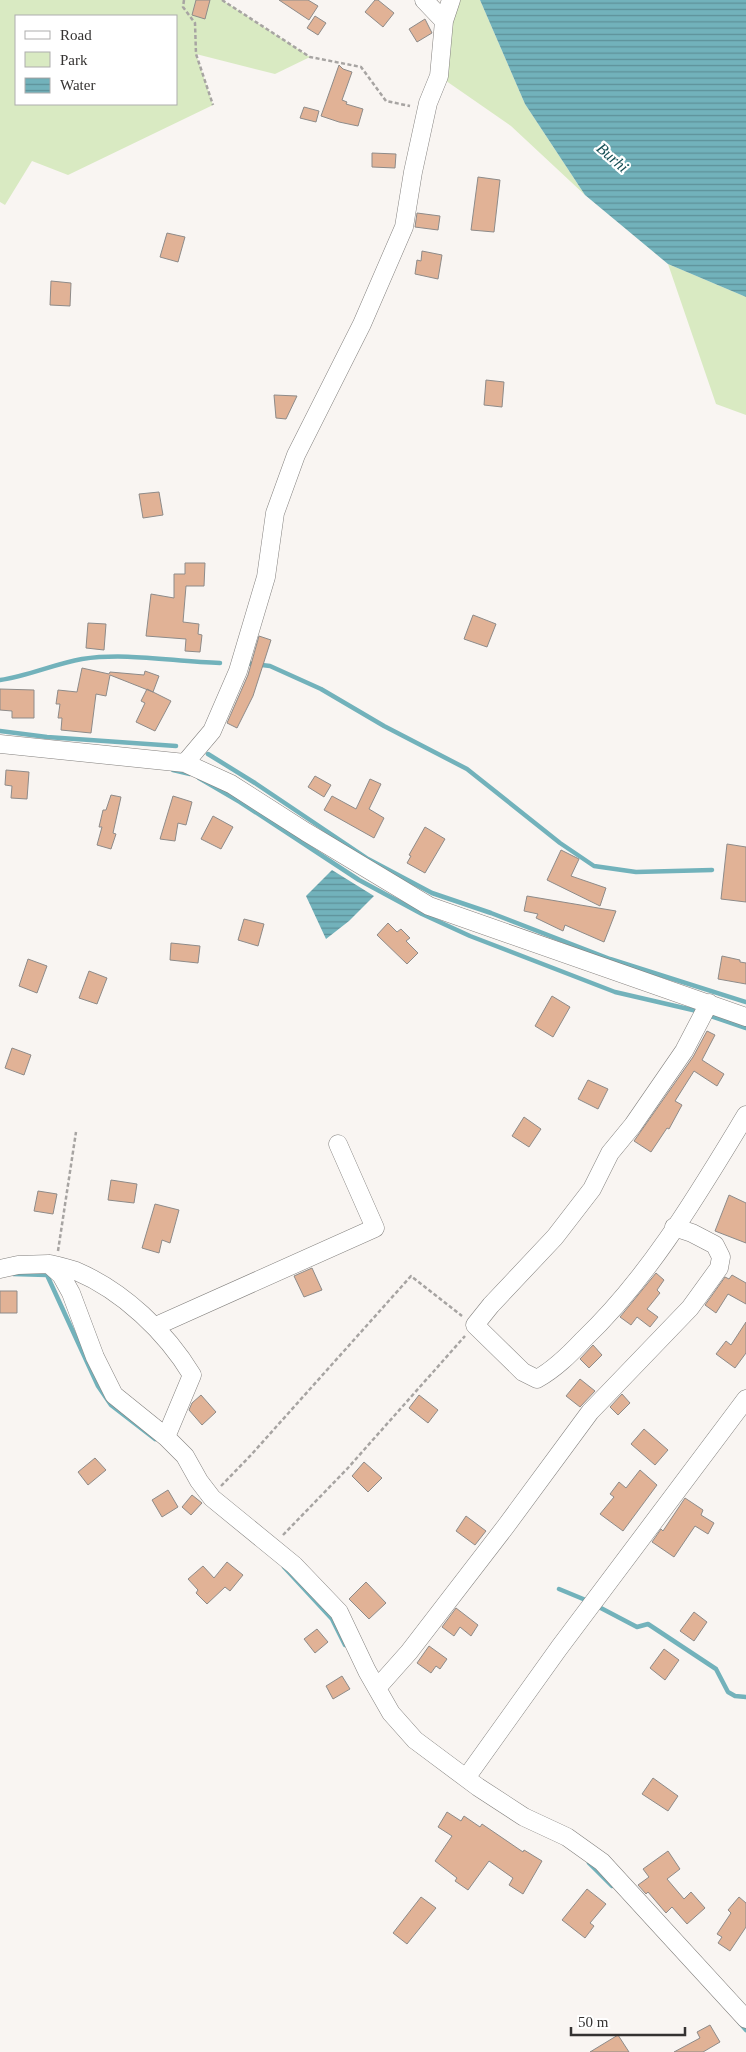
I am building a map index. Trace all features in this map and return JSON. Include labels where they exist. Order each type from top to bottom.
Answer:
[{"type":"street","points":[[424,0],[444,21]]},
{"type":"street","points":[[185,763],[212,731],[238,671],[266,577],[276,513],[296,455],[362,324],[404,228],[413,172],[428,103],[439,76],[444,21],[451,0]]},
{"type":"street","points":[[0,744],[185,763],[231,784],[306,832],[429,906],[746,1017]]},
{"type":"street","points":[[709,1003],[684,1051],[633,1125],[610,1153],[592,1189],[555,1237],[474,1325],[523,1372],[537,1379],[551,1372],[597,1327],[646,1271],[709,1176],[746,1115]]},
{"type":"street","points":[[156,1326],[375,1228],[338,1144]]},
{"type":"street","points":[[377,1688],[409,1652],[506,1526],[590,1412],[690,1308],[719,1268],[721,1257],[715,1245],[692,1233],[674,1227]]},
{"type":"street","points":[[49,1264],[61,1275],[71,1293],[95,1357],[114,1395],[166,1437],[185,1456],[199,1481],[212,1498],[294,1565],[339,1612],[391,1712],[415,1740],[466,1778],[524,1817],[567,1838],[602,1862],[746,2020]]},
{"type":"street","points":[[0,1269],[18,1265],[49,1264],[75,1270],[104,1285],[156,1326],[182,1358],[192,1375],[166,1437]]},
{"type":"street","points":[[466,1778],[559,1648],[673,1499],[746,1399]]},
{"type":"path","points":[[184,0],[183,7],[195,22],[196,54],[213,104]]},
{"type":"path","points":[[222,0],[310,57],[361,67],[386,101],[410,106],[428,103]]},
{"type":"path","points":[[49,1264],[58,1254],[76,1132]]},
{"type":"path","points":[[212,1498],[411,1276],[474,1325],[347,1469],[272,1547]]},
{"type":"green space","points":[[0,0],[222,0],[310,57],[275,74],[196,54],[213,105],[68,175],[32,161],[5,205],[0,202]]},
{"type":"green space","points":[[451,0],[480,0],[525,104],[585,195],[511,126],[439,76]]},
{"type":"green space","points":[[668,264],[746,297],[746,415],[716,404]]},
{"type":"water","name":"Burhi","points":[[480,0],[746,0],[746,297],[668,264],[585,195],[525,104]]},
{"type":"water","points":[[332,870],[374,896],[349,921],[326,939],[306,896]]},
{"type":"building","points":[[196,0],[210,0],[205,19],[192,15]]},
{"type":"building","points":[[279,0],[308,0],[318,6],[309,20]]},
{"type":"building","points":[[375,0],[378,0],[394,13],[383,27],[365,12]]},
{"type":"building","points":[[315,16],[326,23],[318,35],[307,28]]},
{"type":"building","points":[[425,19],[432,33],[417,42],[409,29]]},
{"type":"building","points":[[339,65],[343,69],[352,72],[342,100],[347,102],[346,104],[363,109],[358,126],[321,116]]},
{"type":"building","points":[[304,107],[319,111],[316,122],[300,118]]},
{"type":"building","points":[[372,153],[396,154],[395,168],[372,167]]},
{"type":"building","points":[[478,177],[500,180],[494,232],[471,230]]},
{"type":"building","points":[[417,213],[440,216],[438,230],[415,227]]},
{"type":"building","points":[[167,233],[185,237],[178,262],[160,257]]},
{"type":"building","points":[[422,251],[442,255],[438,279],[415,274],[417,260],[421,261]]},
{"type":"building","points":[[51,281],[71,283],[70,306],[50,305]]},
{"type":"building","points":[[486,380],[504,382],[502,407],[484,405]]},
{"type":"building","points":[[274,395],[297,396],[286,419],[276,418]]},
{"type":"building","points":[[159,492],[163,515],[143,518],[139,494]]},
{"type":"building","points":[[185,563],[205,563],[204,586],[186,586],[183,622],[199,624],[198,634],[202,635],[200,652],[185,651],[186,639],[146,636],[151,594],[174,598],[174,574],[185,574]]},
{"type":"building","points":[[473,615],[496,624],[487,647],[464,639]]},
{"type":"building","points":[[88,623],[106,624],[104,650],[86,648]]},
{"type":"building","points":[[259,636],[271,640],[253,696],[237,728],[227,723],[248,675]]},
{"type":"building","points":[[82,668],[109,674],[110,672],[144,675],[145,671],[159,676],[153,692],[110,675],[106,696],[96,694],[91,733],[61,730],[62,718],[58,718],[60,704],[56,704],[58,690],[77,692]]},
{"type":"building","points":[[0,689],[34,690],[34,718],[12,718],[12,711],[0,710]]},
{"type":"building","points":[[147,689],[171,701],[155,731],[136,722],[145,703],[141,701]]},
{"type":"building","points":[[6,770],[29,772],[27,799],[11,798],[12,786],[5,785]]},
{"type":"building","points":[[315,776],[331,785],[324,797],[308,787]]},
{"type":"building","points":[[370,779],[381,784],[369,809],[384,818],[374,838],[324,810],[332,796],[356,809]]},
{"type":"building","points":[[111,795],[121,797],[113,833],[116,834],[111,849],[97,845],[102,827],[99,827],[103,810],[106,810]]},
{"type":"building","points":[[173,796],[192,802],[186,825],[178,823],[175,841],[160,839]]},
{"type":"building","points":[[213,816],[233,827],[221,849],[201,839]]},
{"type":"building","points":[[425,827],[445,839],[425,873],[407,863],[411,856],[409,855]]},
{"type":"building","points":[[727,844],[746,847],[746,902],[721,899]]},
{"type":"building","points":[[561,850],[579,859],[571,876],[606,888],[600,906],[547,880]]},
{"type":"building","points":[[527,896],[616,911],[604,942],[565,925],[563,931],[536,918],[538,914],[524,911]]},
{"type":"building","points":[[244,919],[264,924],[258,946],[238,940]]},
{"type":"building","points":[[388,923],[397,932],[401,929],[410,938],[406,941],[418,953],[407,964],[377,935]]},
{"type":"building","points":[[171,943],[200,946],[198,963],[170,960]]},
{"type":"building","points":[[722,956],[746,963],[746,984],[718,979]]},
{"type":"building","points":[[28,959],[47,966],[37,993],[19,986]]},
{"type":"building","points":[[89,971],[107,978],[97,1004],[79,998]]},
{"type":"building","points":[[552,996],[570,1007],[553,1037],[535,1026]]},
{"type":"building","points":[[707,1031],[715,1035],[702,1060],[724,1074],[717,1086],[694,1071],[675,1101],[682,1105],[669,1129],[667,1128],[651,1152],[634,1141],[693,1057]]},
{"type":"building","points":[[12,1048],[31,1055],[24,1075],[5,1068]]},
{"type":"building","points":[[588,1080],[608,1089],[598,1109],[578,1099]]},
{"type":"building","points":[[524,1117],[541,1129],[529,1147],[512,1136]]},
{"type":"building","points":[[111,1180],[137,1184],[134,1203],[108,1200]]},
{"type":"building","points":[[38,1191],[57,1194],[53,1214],[34,1211]]},
{"type":"building","points":[[729,1195],[746,1203],[746,1243],[715,1231]]},
{"type":"building","points":[[155,1204],[179,1210],[170,1243],[162,1240],[159,1253],[142,1248]]},
{"type":"building","points":[[312,1268],[322,1290],[304,1297],[294,1276]]},
{"type":"building","points":[[656,1273],[664,1280],[657,1290],[660,1293],[647,1309],[658,1317],[650,1327],[637,1317],[631,1325],[620,1317]]},
{"type":"building","points":[[732,1275],[746,1283],[746,1304],[728,1294],[716,1313],[705,1305],[725,1277],[729,1279]]},
{"type":"building","points":[[0,1291],[17,1291],[17,1313],[0,1313]]},
{"type":"building","points":[[746,1322],[746,1353],[735,1368],[716,1354],[726,1341],[731,1345]]},
{"type":"building","points":[[593,1345],[602,1355],[589,1368],[580,1359]]},
{"type":"building","points":[[580,1379],[595,1391],[580,1407],[566,1396]]},
{"type":"building","points":[[622,1394],[630,1403],[618,1415],[610,1407]]},
{"type":"building","points":[[201,1395],[216,1412],[202,1425],[189,1410],[192,1403]]},
{"type":"building","points":[[419,1395],[438,1410],[428,1423],[409,1408]]},
{"type":"building","points":[[644,1429],[668,1450],[655,1465],[631,1444]]},
{"type":"building","points":[[95,1458],[106,1470],[88,1485],[78,1472]]},
{"type":"building","points":[[364,1462],[382,1478],[368,1492],[352,1476]]},
{"type":"building","points":[[640,1470],[657,1485],[623,1531],[600,1514],[614,1497],[610,1494],[619,1482],[626,1488]]},
{"type":"building","points":[[168,1490],[178,1507],[162,1517],[152,1500]]},
{"type":"building","points":[[192,1495],[202,1503],[191,1515],[182,1507]]},
{"type":"building","points":[[685,1498],[703,1510],[701,1515],[714,1523],[708,1534],[695,1526],[674,1557],[652,1542],[661,1529],[663,1531]]},
{"type":"building","points":[[466,1516],[486,1531],[475,1545],[456,1531]]},
{"type":"building","points":[[227,1562],[243,1575],[230,1591],[225,1587],[207,1604],[196,1593],[198,1590],[188,1579],[203,1566],[214,1578]]},
{"type":"building","points":[[366,1582],[386,1603],[369,1619],[349,1599]]},
{"type":"building","points":[[456,1608],[478,1625],[471,1636],[460,1627],[454,1636],[442,1627]]},
{"type":"building","points":[[694,1612],[707,1622],[694,1641],[680,1631]]},
{"type":"building","points":[[317,1629],[328,1642],[315,1653],[304,1639]]},
{"type":"building","points":[[429,1646],[447,1659],[440,1669],[436,1666],[431,1673],[417,1663]]},
{"type":"building","points":[[664,1649],[679,1660],[665,1680],[650,1668]]},
{"type":"building","points":[[342,1676],[350,1689],[333,1699],[326,1686]]},
{"type":"building","points":[[653,1778],[678,1796],[668,1811],[642,1794]]},
{"type":"building","points":[[447,1812],[461,1821],[464,1816],[480,1827],[482,1824],[523,1852],[524,1850],[542,1861],[523,1894],[509,1885],[513,1878],[489,1861],[468,1890],[455,1881],[457,1878],[435,1861],[452,1836],[438,1827]]},
{"type":"building","points":[[668,1851],[680,1869],[667,1879],[684,1899],[691,1892],[705,1908],[687,1924],[672,1907],[666,1913],[648,1892],[646,1894],[638,1885],[649,1877],[643,1869]]},
{"type":"building","points":[[587,1889],[606,1904],[590,1923],[594,1926],[585,1938],[562,1920]]},
{"type":"building","points":[[421,1897],[436,1908],[407,1944],[393,1933]]},
{"type":"building","points":[[739,1897],[746,1903],[746,1927],[730,1951],[718,1943],[722,1937],[717,1934],[731,1913],[728,1910]]},
{"type":"building","points":[[710,2025],[720,2042],[703,2052],[674,2052],[700,2038],[697,2032]]},
{"type":"building","points":[[618,2035],[629,2052],[590,2052]]},
{"type":"waterway","points":[[0,680],[72,661],[99,657],[134,657],[220,663]]},
{"type":"waterway","points":[[245,663],[270,666],[321,689],[384,726],[467,769],[560,843],[594,866],[636,872],[712,870]]},
{"type":"waterway","points":[[0,731],[47,737],[176,746]]},
{"type":"waterway","points":[[208,754],[255,783],[368,859],[432,893],[491,913],[610,959],[746,1002]]},
{"type":"waterway","points":[[173,770],[190,774]]},
{"type":"waterway","points":[[199,778],[240,802],[359,880],[422,914],[470,936],[615,992],[697,1011]]},
{"type":"waterway","points":[[711,1016],[746,1028]]},
{"type":"waterway","points":[[13,1274],[47,1275],[98,1386],[111,1405],[155,1439]]},
{"type":"waterway","points":[[284,1567],[332,1619],[345,1645]]},
{"type":"waterway","points":[[559,1589],[588,1601]]},
{"type":"waterway","points":[[597,1606],[637,1627],[648,1624],[716,1669],[728,1692],[735,1696],[746,1697]]},
{"type":"waterway","points":[[589,1863],[612,1886]]},
{"type":"waterway","points":[[740,2023],[746,2030]]}]
